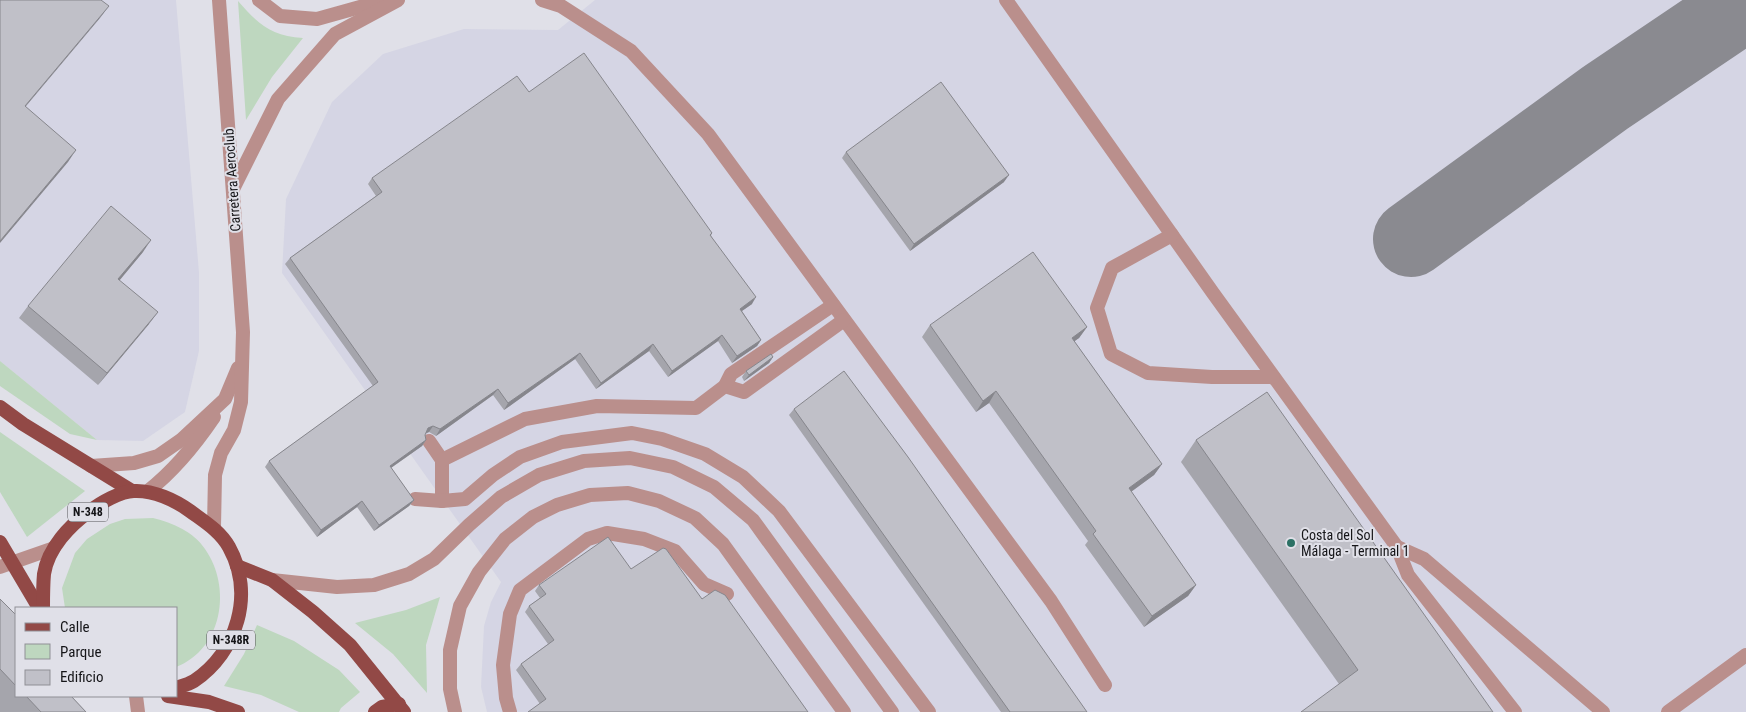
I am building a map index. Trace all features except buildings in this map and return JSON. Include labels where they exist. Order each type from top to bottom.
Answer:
[{"type":"main road","points":[[0,407],[23,424],[132,491]]},
{"type":"main road","name":"N-348R","points":[[132,491],[148,491],[182,505],[214,528],[229,547],[237,566],[241,608],[235,631],[221,657],[193,682],[178,687]]},
{"type":"main road","name":"N-348","points":[[41,607],[44,572],[54,548],[76,521],[101,503],[132,491]]},
{"type":"main road","points":[[0,542],[6,565],[40,607]]},
{"type":"main road","points":[[237,566],[272,580],[313,612],[350,645],[401,708]]},
{"type":"main road","points":[[175,697],[209,702],[238,712]]},
{"type":"main road","points":[[375,712],[382,707],[401,708]]},
{"type":"street","name":"Carretera Aeroclub","points":[[214,528],[215,475],[221,453],[234,430],[240,402],[243,332],[219,0]]},
{"type":"street","points":[[259,0],[280,16],[317,19],[385,0]]},
{"type":"street","points":[[233,189],[278,99],[334,34],[398,0]]},
{"type":"street","points":[[542,0],[561,6],[631,51],[708,134],[1051,601],[1105,685]]},
{"type":"street","points":[[1006,0],[1273,377],[1397,548],[1408,575],[1515,712]]},
{"type":"street","points":[[1172,235],[1112,268],[1097,308],[1112,354],[1148,373],[1212,377],[1273,377]]},
{"type":"street","points":[[442,460],[525,419],[597,406],[696,408],[726,386],[731,374],[833,305]]},
{"type":"street","points":[[726,386],[744,392],[844,320]]},
{"type":"street","name":"Carretera Aeroclub","points":[[148,491],[162,480],[195,445],[225,399],[242,360]]},
{"type":"street","name":"Carretera Aeroclub","points":[[91,466],[134,463],[158,456],[181,440],[225,399]]},
{"type":"street","points":[[415,500],[465,500],[493,475],[520,457],[562,442],[632,433],[662,439],[705,454],[743,477],[779,511],[929,712]]},
{"type":"street","points":[[429,441],[442,460],[442,501]]},
{"type":"street","points":[[272,580],[337,587],[374,586],[409,574],[434,560],[469,525],[501,497],[539,475],[584,461],[630,458],[673,467],[714,486],[753,520],[892,712]]},
{"type":"street","points":[[455,712],[450,688],[450,650],[460,606],[479,572],[505,539],[533,517],[557,505],[590,495],[628,493],[659,501],[695,518],[723,544],[844,712]]},
{"type":"street","points":[[510,712],[506,698],[503,665],[510,614],[520,590],[588,539],[607,533],[644,539],[675,551],[704,584],[727,594]]},
{"type":"street","points":[[6,565],[54,548]]},
{"type":"street","points":[[1397,548],[1424,560],[1602,712]]},
{"type":"street","points":[[1668,712],[1746,655]]},
{"type":"street","points":[[136,697],[138,712]]},
{"type":"shaded area","points":[[0,0],[176,0],[199,272],[199,351],[185,412],[143,441],[97,440],[0,361]]},
{"type":"shaded area","points":[[595,0],[1746,0],[1746,712],[487,712],[481,687],[484,626],[491,602],[501,582],[282,273],[286,199],[332,102],[383,54],[464,29],[558,30]]},
{"type":"green space","points":[[238,1],[266,27],[282,35],[303,38],[272,77],[246,120]]},
{"type":"green space","points":[[0,361],[97,440],[70,434],[0,386]]},
{"type":"green space","points":[[0,432],[85,491],[27,537],[0,492]]},
{"type":"green space","points":[[153,518],[189,533],[205,549],[213,564],[220,598],[218,616],[213,632],[204,646],[192,658],[178,666],[178,607],[65,607],[62,588],[75,553],[87,539],[110,524],[125,519]]},
{"type":"green space","points":[[440,597],[426,645],[427,693],[393,654],[355,623],[406,610]]},
{"type":"green space","points":[[257,625],[294,641],[339,670],[360,692],[341,708],[339,712],[299,712],[261,695],[224,686],[244,654]]},
{"type":"taxiway","points":[[1411,239],[1605,98],[1746,3]]},
{"type":"place","name":"Costa del Sol Málaga - Terminal 1","points":[[1291,543]]}]
